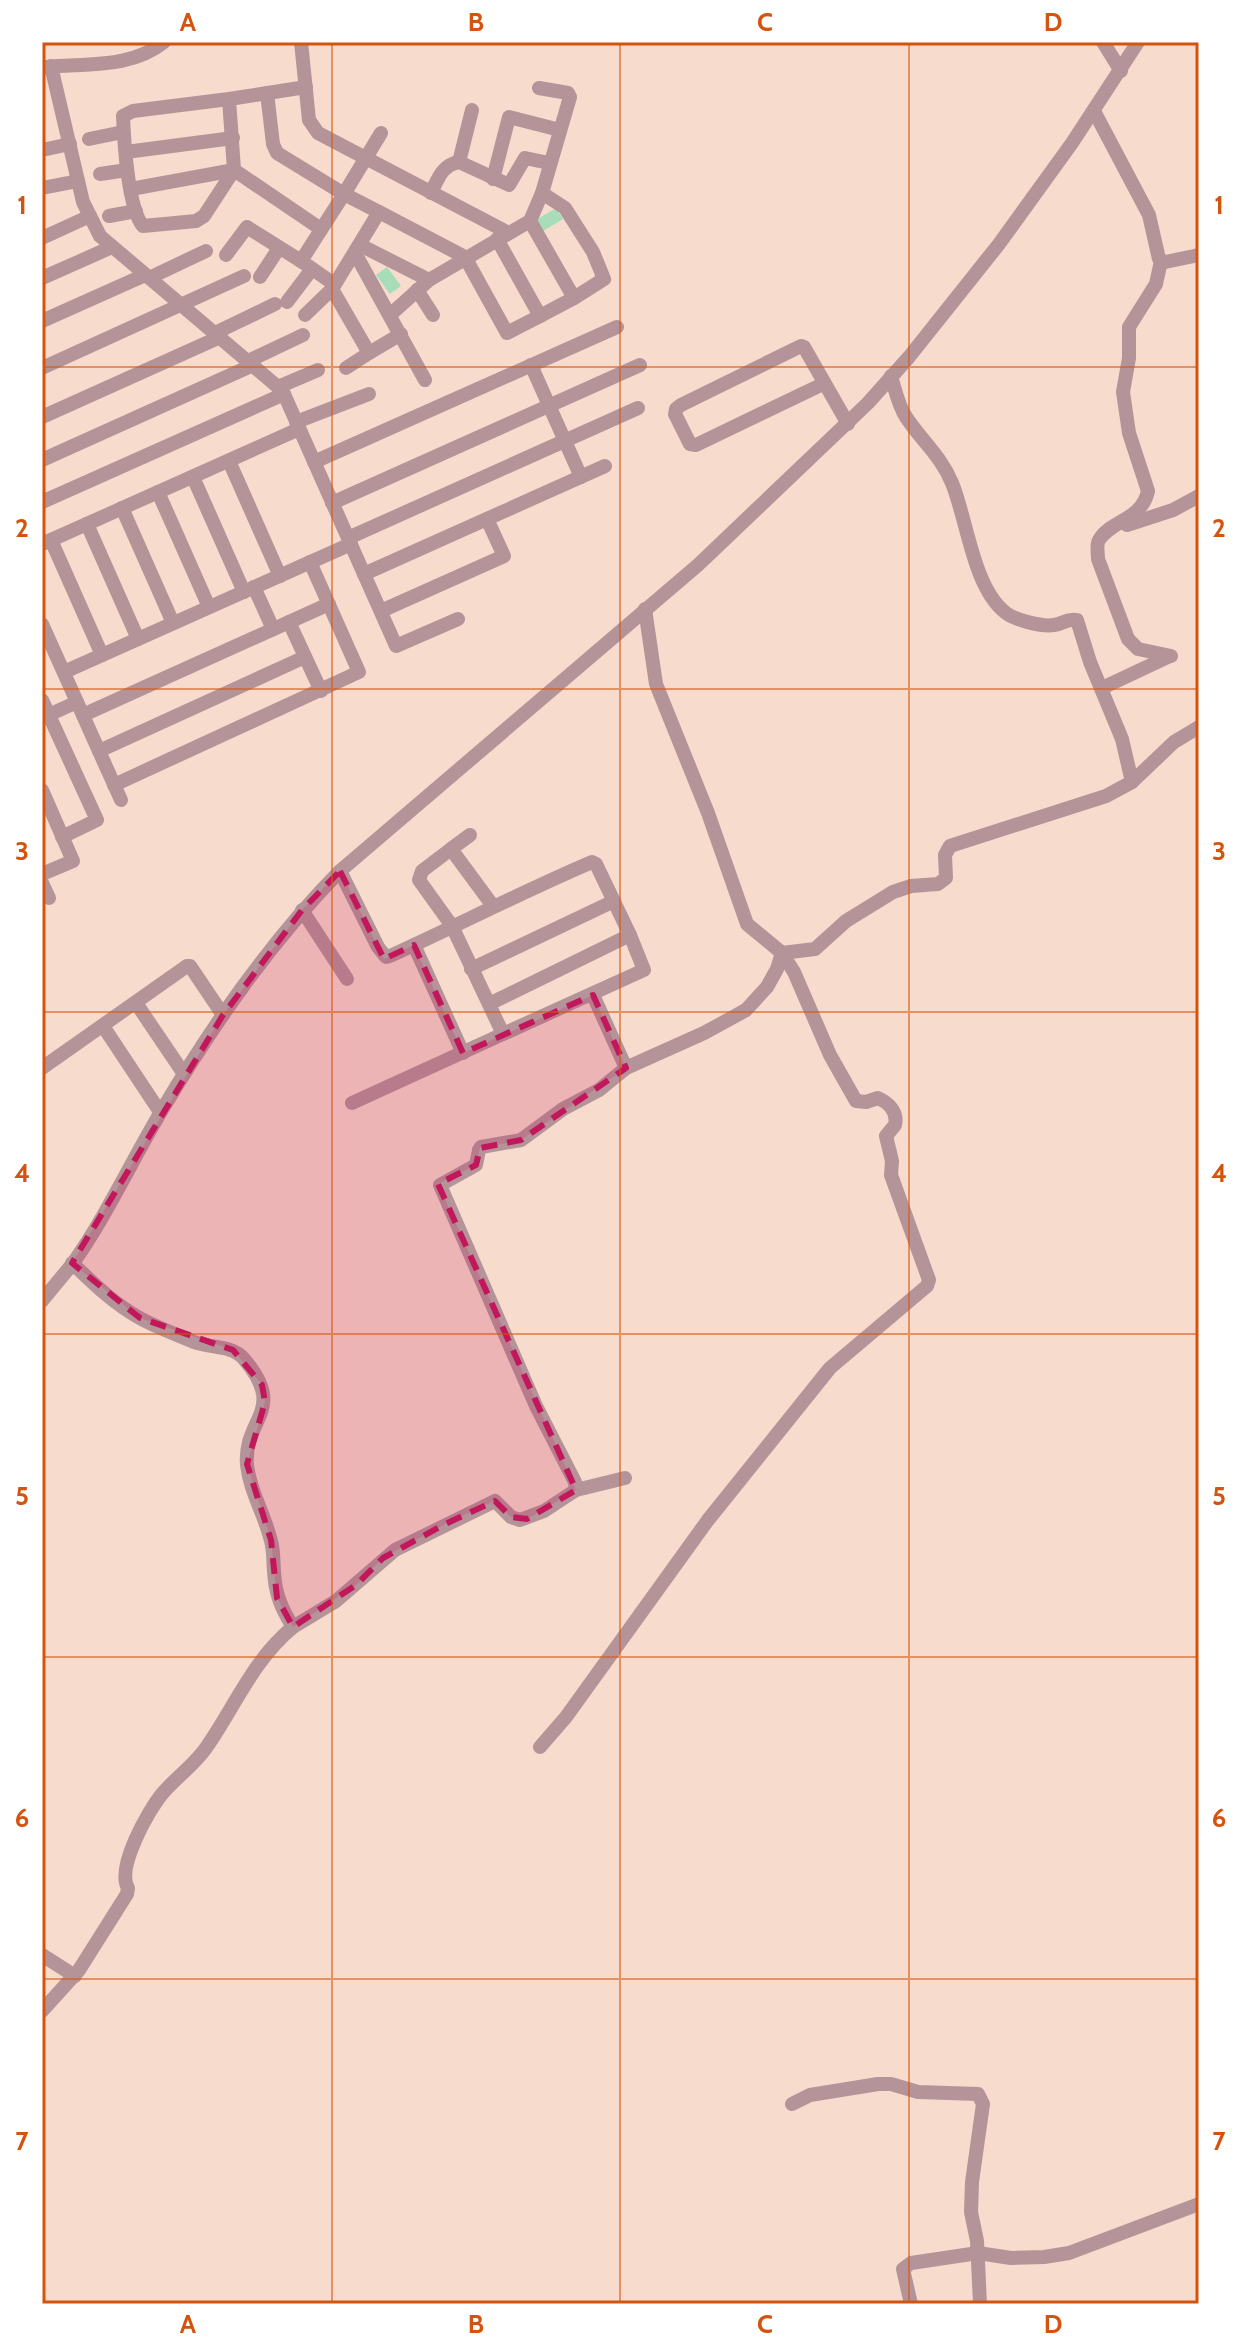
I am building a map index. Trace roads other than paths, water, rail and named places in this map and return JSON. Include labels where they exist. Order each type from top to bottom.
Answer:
[{"type":"street","points":[[164,42],[140,57],[76,67],[47,67],[83,202],[100,236],[281,390],[396,646],[458,619]]},
{"type":"street","points":[[301,42],[312,128],[502,236],[540,316]]},
{"type":"street","points":[[1103,42],[1121,71]]},
{"type":"street","points":[[42,1301],[98,1224],[160,1112],[223,1015],[302,910],[340,871],[604,648],[749,519],[848,424],[984,264],[1094,111],[1138,42]]},
{"type":"street","points":[[229,99],[234,170],[201,219],[143,226],[136,211],[127,170],[123,116],[133,111],[306,87]]},
{"type":"street","points":[[391,314],[423,285],[465,257],[530,221],[542,193],[570,94],[539,88]]},
{"type":"street","points":[[267,93],[273,144],[277,153],[344,194],[465,257],[507,333],[574,298],[601,282],[605,276],[565,208],[542,193]]},
{"type":"street","points":[[459,162],[472,110]]},
{"type":"street","points":[[1094,111],[1149,215],[1161,261],[1156,284],[1129,327],[1129,358],[1123,392],[1129,433],[1148,491],[1146,500],[1135,513],[1098,541],[1098,559],[1128,639],[1138,649],[1171,656],[1102,688]]},
{"type":"street","points":[[493,179],[509,117],[560,130]]},
{"type":"street","points":[[89,139],[123,132]]},
{"type":"street","points":[[42,417],[281,303],[307,265],[321,229],[381,133]]},
{"type":"street","points":[[126,152],[233,138]]},
{"type":"street","points":[[42,150],[70,144]]},
{"type":"street","points":[[431,193],[447,166],[459,162],[504,184],[511,184],[525,158],[549,163]]},
{"type":"street","points":[[100,174],[127,170]]},
{"type":"street","points":[[131,189],[234,170],[321,229]]},
{"type":"street","points":[[42,188],[78,181]]},
{"type":"street","points":[[109,216],[136,211]]},
{"type":"street","points":[[305,315],[333,287],[379,212]]},
{"type":"street","points":[[42,238],[90,216]]},
{"type":"street","points":[[530,221],[574,298]]},
{"type":"street","points":[[226,255],[247,227],[307,265],[333,287],[369,353]]},
{"type":"street","points":[[42,278],[112,247]]},
{"type":"street","points":[[42,368],[252,276],[279,248]]},
{"type":"street","points":[[358,249],[423,285],[433,315]]},
{"type":"street","points":[[358,249],[425,380]]},
{"type":"street","points":[[42,321],[206,251]]},
{"type":"street","points":[[1161,261],[1199,255]]},
{"type":"street","points":[[314,462],[617,327]]},
{"type":"street","points":[[346,368],[401,334]]},
{"type":"street","points":[[42,460],[303,335]]},
{"type":"street","points":[[823,384],[696,445],[690,444],[675,414],[681,405],[801,346],[848,424]]},
{"type":"street","points":[[531,365],[581,477]]},
{"type":"street","points":[[332,503],[640,365]]},
{"type":"street","points":[[42,502],[318,370]]},
{"type":"street","points":[[891,376],[904,413],[933,448],[953,484],[974,557],[994,599],[1008,615],[1022,619],[1048,625],[1056,625],[1070,618],[1077,620],[1090,662],[1122,739],[1132,782]]},
{"type":"street","points":[[102,655],[47,542],[229,461],[369,394]]},
{"type":"street","points":[[64,672],[280,576],[638,408]]},
{"type":"street","points":[[229,461],[280,576]]},
{"type":"street","points":[[364,574],[605,466]]},
{"type":"street","points":[[193,477],[249,590],[273,629]]},
{"type":"street","points":[[158,492],[209,607]]},
{"type":"street","points":[[1101,537],[1173,510],[1199,496]]},
{"type":"street","points":[[122,508],[173,623]]},
{"type":"street","points":[[381,611],[504,556],[487,519]]},
{"type":"street","points":[[87,524],[138,639]]},
{"type":"street","points":[[114,785],[359,672],[310,562]]},
{"type":"street","points":[[46,717],[80,709],[329,604]]},
{"type":"street","points":[[540,1747],[566,1717],[724,1500],[830,1368],[927,1286],[929,1280],[891,1175],[892,1161],[886,1136],[895,1125],[895,1115],[887,1102],[878,1098],[856,1101],[830,1055],[794,972],[782,953],[747,924],[708,813],[656,684],[645,609]]},
{"type":"street","points":[[289,622],[321,691]]},
{"type":"street","points":[[42,624],[121,800]]},
{"type":"street","points":[[99,751],[305,657]]},
{"type":"street","points":[[42,700],[46,717],[97,820],[62,837]]},
{"type":"street","points":[[782,953],[815,949],[846,921],[893,892],[942,882],[946,878],[945,855],[950,846],[1106,796],[1132,782],[1174,742],[1199,727]]},
{"type":"street","points":[[42,790],[73,861],[42,874]]},
{"type":"street","points":[[470,835],[419,876],[419,880],[452,926],[503,1034]]},
{"type":"street","points":[[451,849],[493,906]]},
{"type":"street","points":[[340,871],[383,954],[390,956],[592,862],[596,864],[614,901],[644,970],[352,1103]]},
{"type":"street","points":[[42,883],[49,898]]},
{"type":"street","points":[[471,969],[614,901]]},
{"type":"street","points":[[302,910],[347,979]]},
{"type":"street","points":[[489,1004],[630,935]]},
{"type":"street","points":[[414,945],[463,1053]]},
{"type":"street","points":[[576,1490],[440,1185],[476,1165],[481,1147],[521,1140],[563,1109],[599,1090],[626,1068],[704,1033],[746,1010],[767,987],[782,953]]},
{"type":"street","points":[[42,1068],[183,967],[190,966],[223,1015]]},
{"type":"street","points":[[593,995],[626,1068]]},
{"type":"street","points":[[136,1003],[184,1074]]},
{"type":"street","points":[[103,1026],[160,1112]]},
{"type":"street","points":[[72,1263],[104,1293],[140,1318],[195,1342],[233,1350],[241,1355],[262,1385],[265,1402],[248,1445],[247,1464],[253,1493],[271,1540],[277,1598],[293,1627]]},
{"type":"street","points":[[42,2011],[75,1976],[127,1894],[127,1859],[160,1797],[207,1747],[254,1669],[277,1640],[356,1585],[383,1558],[445,1524],[495,1501],[511,1517],[527,1519],[576,1490],[625,1478]]},
{"type":"street","points":[[42,1955],[75,1976]]},
{"type":"street","points":[[792,2104],[810,2095],[878,2084],[891,2084],[918,2092],[978,2094],[983,2104],[971,2212],[978,2253],[980,2304]]},
{"type":"street","points":[[911,2304],[903,2269],[911,2263],[978,2253],[1011,2258],[1069,2253],[1199,2204]]}]
